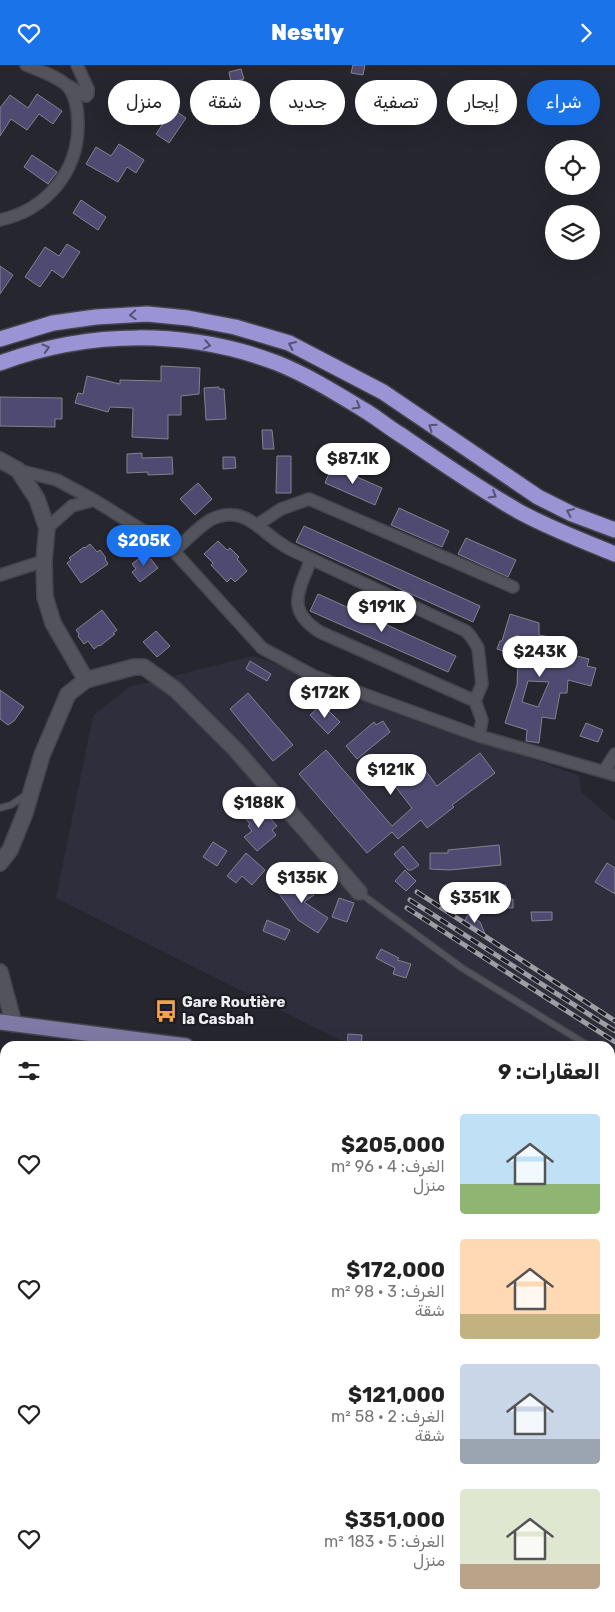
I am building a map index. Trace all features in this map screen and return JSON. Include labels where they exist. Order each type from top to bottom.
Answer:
[{"type":"highway","points":[[0,339],[53,323],[96,317],[147,314],[188,317],[235,327],[289,343],[383,392],[538,497],[572,514],[615,530]]},
{"type":"highway","points":[[0,363],[60,345],[102,338],[145,337],[187,341],[232,350],[277,363],[324,386],[366,411],[456,472],[520,511],[615,554]]},
{"type":"main road","points":[[7,1023],[147,1041]]},
{"type":"street","points":[[26,65],[58,79],[86,96],[88,89],[77,65]]},
{"type":"street","points":[[0,220],[25,211],[44,200],[61,181],[76,152],[78,109],[68,86]]},
{"type":"street","points":[[0,460],[18,470],[56,480],[94,500],[171,548],[262,648],[314,676],[479,736],[610,773],[615,754]]},
{"type":"street","points":[[18,470],[37,499],[47,528],[44,561],[45,597],[53,623],[86,680]]},
{"type":"street","points":[[257,525],[280,509],[309,499],[513,587]]},
{"type":"street","points":[[47,528],[72,506],[94,500]]},
{"type":"street","points":[[174,551],[212,520],[234,515],[245,518],[283,545],[466,631],[478,648],[482,684],[475,701],[482,720],[479,736]]},
{"type":"street","points":[[311,559],[298,598],[299,612],[309,625],[320,632],[475,701]]},
{"type":"street","points":[[0,575],[44,561]]},
{"type":"street","points":[[0,863],[10,851],[42,755],[68,694],[86,680],[134,667],[144,667],[176,690],[236,750],[359,891]]},
{"type":"street","points":[[0,972],[7,1023]]},
{"type":"lane","points":[[0,808],[11,805],[31,791]]},
{"type":"lane","points":[[359,891],[462,968],[582,1041]]},
{"type":"shaded area","points":[[254,656],[579,776],[581,792],[615,821],[615,1041],[342,1041],[56,898],[93,716],[129,687]]},
{"type":"building","points":[[353,65],[365,65],[363,75],[351,73]]},
{"type":"building","points":[[241,69],[244,79],[231,80],[229,72]]},
{"type":"building","points":[[37,94],[62,111],[53,124],[39,114],[27,130],[11,119],[0,136],[0,108],[10,95],[28,108]]},
{"type":"building","points":[[180,114],[186,118],[169,143],[156,134],[162,125],[180,125]]},
{"type":"building","points":[[119,144],[144,160],[136,173],[127,167],[118,182],[86,164],[96,147],[111,156]]},
{"type":"building","points":[[32,155],[57,172],[48,184],[24,167]]},
{"type":"building","points":[[81,200],[106,217],[98,230],[73,213]]},
{"type":"building","points":[[67,244],[80,252],[63,278],[52,270],[40,287],[25,277],[45,247],[59,256]]},
{"type":"building","points":[[0,266],[13,275],[0,294]]},
{"type":"building","points":[[161,366],[200,368],[199,394],[181,396],[181,415],[168,415],[168,439],[132,437],[133,408],[110,407],[108,412],[75,403],[78,393],[83,394],[87,376],[120,384],[120,380],[161,381]]},
{"type":"building","points":[[219,387],[219,389],[224,389],[226,419],[206,420],[204,388]]},
{"type":"building","points":[[0,397],[62,398],[62,419],[55,419],[55,427],[0,426]]},
{"type":"building","points":[[262,430],[272,430],[274,449],[263,449]]},
{"type":"building","points":[[142,453],[142,458],[172,457],[173,474],[148,475],[148,472],[127,473],[127,454]]},
{"type":"building","points":[[277,456],[291,456],[291,493],[276,493]]},
{"type":"building","points":[[223,457],[235,457],[236,468],[223,469]]},
{"type":"building","points":[[332,466],[382,488],[375,505],[325,483]]},
{"type":"building","points":[[198,483],[212,499],[195,515],[180,499]]},
{"type":"building","points":[[399,508],[449,531],[442,547],[391,525]]},
{"type":"building","points":[[304,526],[480,606],[473,622],[296,542]]},
{"type":"building","points":[[466,538],[516,560],[508,577],[458,554]]},
{"type":"building","points":[[218,541],[227,550],[230,548],[239,557],[237,559],[247,571],[235,582],[231,578],[227,582],[211,565],[213,563],[204,554]]},
{"type":"building","points":[[90,544],[97,552],[100,550],[108,564],[81,583],[67,563],[71,560],[69,558]]},
{"type":"building","points":[[146,553],[158,568],[140,582],[132,572],[136,569],[132,564]]},
{"type":"building","points":[[318,594],[456,656],[448,672],[310,611]]},
{"type":"building","points":[[102,610],[117,630],[113,633],[115,634],[94,649],[88,641],[84,644],[76,630]]},
{"type":"building","points":[[510,614],[539,623],[539,635],[550,637],[548,649],[589,659],[587,666],[596,668],[591,686],[568,680],[567,693],[560,693],[555,719],[542,717],[539,743],[526,741],[527,730],[505,723],[517,685],[518,661],[528,661],[533,640],[516,635],[509,653],[497,649],[500,641],[502,641]],"holes":[[[528,681],[549,682],[538,707],[522,702]]]},
{"type":"building","points":[[156,631],[170,646],[157,657],[143,642]]},
{"type":"building","points":[[250,661],[271,674],[267,681],[246,669]]},
{"type":"building","points":[[0,690],[24,707],[14,721],[8,725],[0,719]]},
{"type":"building","points":[[248,693],[293,745],[273,761],[230,709]]},
{"type":"building","points":[[322,704],[340,722],[328,734],[310,715]]},
{"type":"building","points":[[383,721],[390,732],[357,759],[346,746],[374,722],[376,725]]},
{"type":"building","points":[[586,723],[603,730],[598,742],[580,736]]},
{"type":"building","points":[[326,750],[392,826],[412,808],[387,776],[414,755],[437,786],[480,753],[495,773],[452,805],[454,807],[427,828],[421,820],[398,839],[392,832],[367,853],[299,774]]},
{"type":"building","points":[[249,806],[258,817],[265,812],[277,826],[272,830],[276,835],[257,851],[244,837],[252,831],[248,826],[250,824],[241,813]]},
{"type":"building","points":[[213,842],[227,851],[217,866],[203,857]]},
{"type":"building","points":[[499,845],[501,865],[450,870],[430,869],[430,853],[448,853],[448,850]]},
{"type":"building","points":[[403,846],[419,865],[412,870],[408,870],[394,854]]},
{"type":"building","points":[[246,853],[265,870],[252,885],[242,876],[236,883],[227,876]]},
{"type":"building","points":[[607,863],[615,868],[615,894],[595,882]]},
{"type":"building","points":[[405,870],[416,881],[406,891],[395,881]]},
{"type":"building","points":[[300,875],[314,895],[304,902],[328,918],[318,933],[298,920],[277,891]]},
{"type":"building","points":[[493,885],[506,885],[506,899],[513,899],[513,908],[492,907]]},
{"type":"building","points":[[339,898],[354,903],[347,922],[332,917]]},
{"type":"building","points":[[531,912],[552,912],[552,920],[532,921]]},
{"type":"building","points":[[468,915],[480,922],[486,936],[464,922]]},
{"type":"building","points":[[267,920],[290,930],[285,940],[263,931]]},
{"type":"building","points":[[381,949],[399,958],[397,960],[411,964],[406,978],[393,974],[395,968],[376,958]]},
{"type":"building","points":[[348,1034],[362,1035],[361,1041],[347,1041]]},
{"type":"railway","points":[[417,892],[615,1021]]},
{"type":"railway","points":[[410,900],[615,1031]]},
{"type":"railway","points":[[407,908],[613,1041]]},
{"type":"place","name":"Gare Routière la Casbah","points":[[166,1011]]}]
